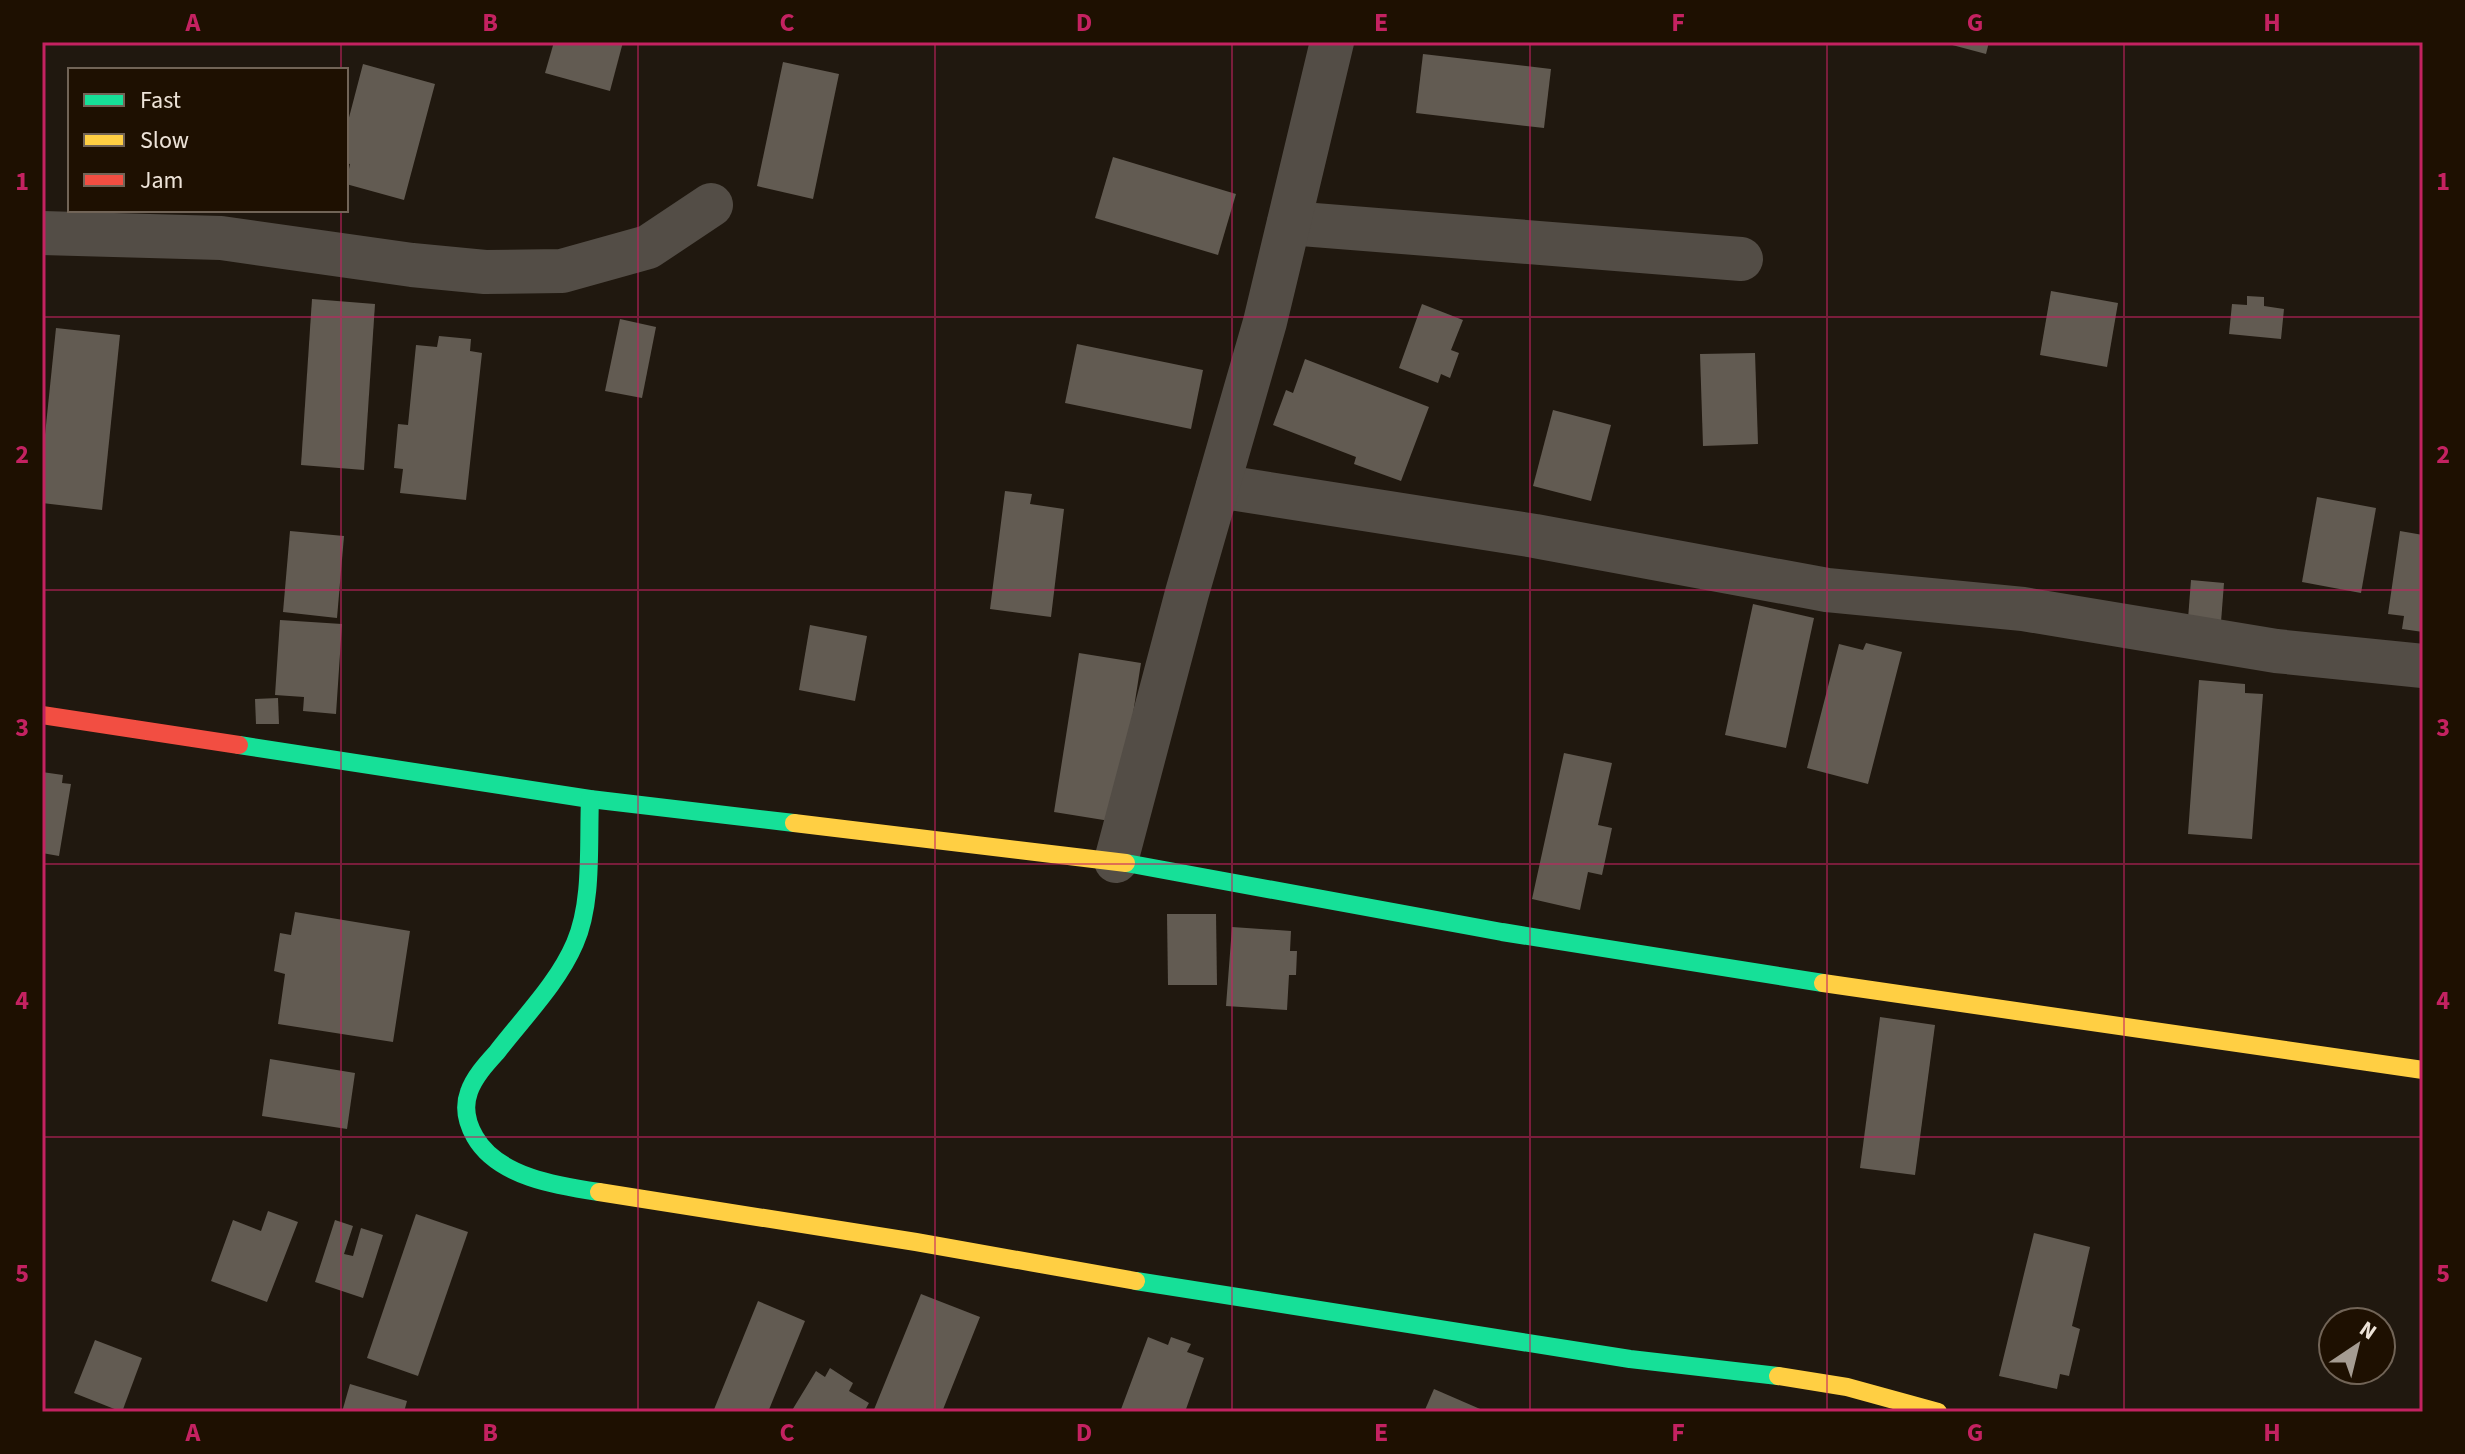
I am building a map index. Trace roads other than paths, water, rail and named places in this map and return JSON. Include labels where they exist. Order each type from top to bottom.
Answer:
[{"type":"street","points":[[1116,861],[1265,322],[1332,42]]},
{"type":"street","points":[[42,233],[221,238],[412,265],[485,272],[562,271],[648,247],[711,205]]},
{"type":"street","points":[[1289,223],[1741,259]]},
{"type":"street","points":[[1218,486],[1535,536],[1827,590],[2023,609],[2276,651],[2423,666]]},
{"type":"street","points":[[42,715],[590,799],[1116,861],[1518,935],[2423,1070]]},
{"type":"street","points":[[590,799],[585,910],[575,944],[551,983],[483,1069],[469,1092],[466,1121],[482,1149],[517,1172],[559,1186],[900,1240],[1209,1294],[1630,1359],[1763,1373],[1847,1387],[1938,1412]]}]
